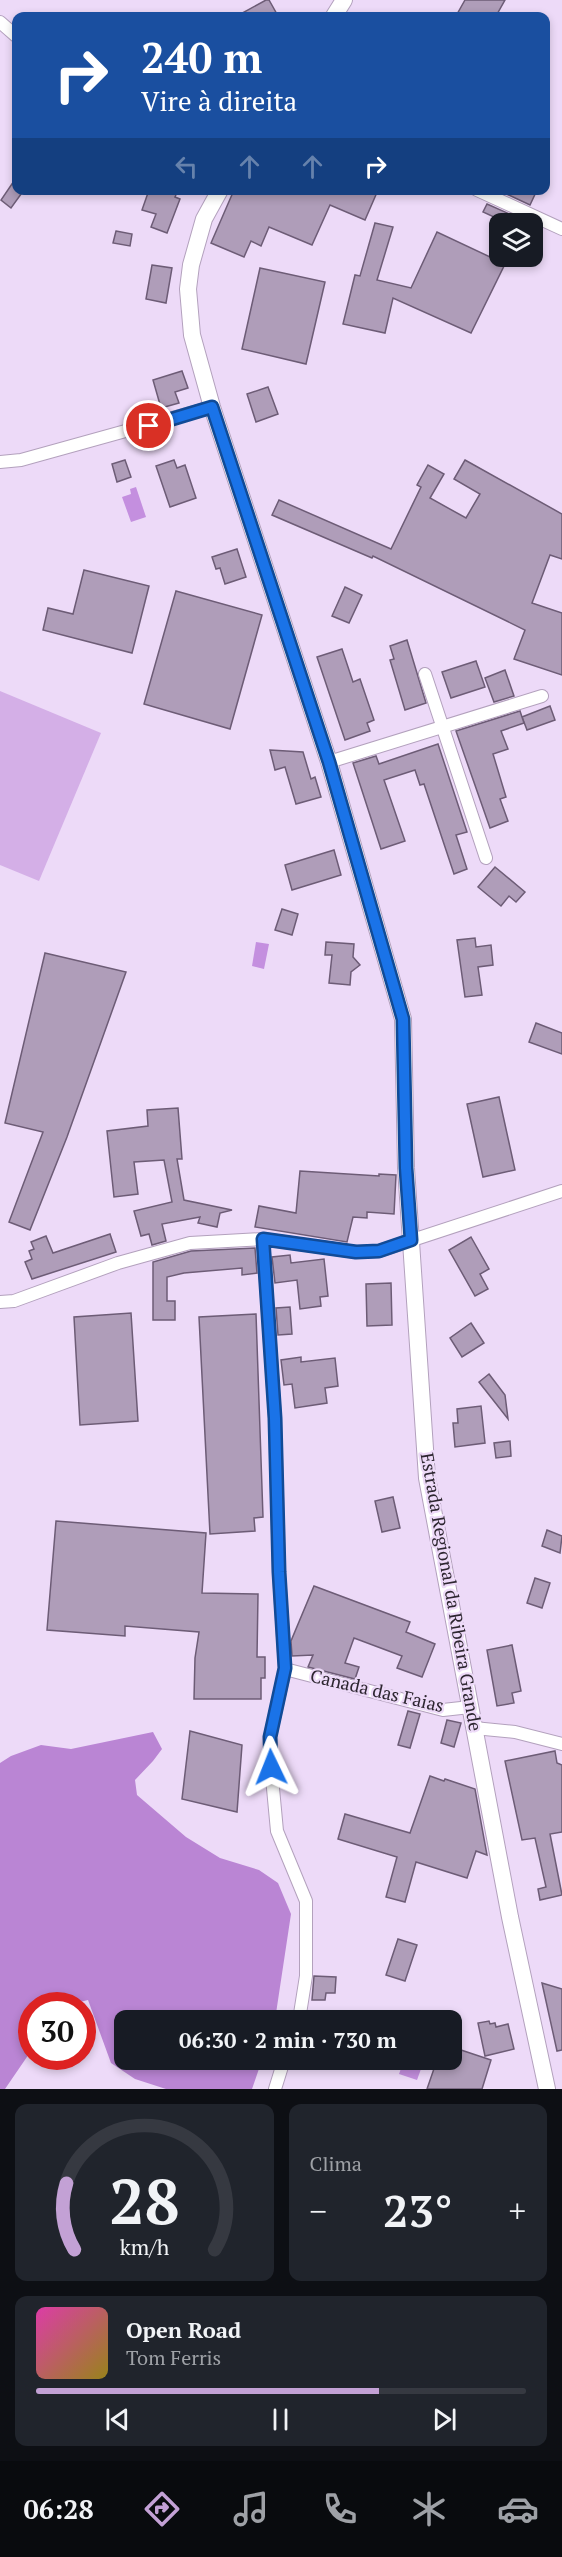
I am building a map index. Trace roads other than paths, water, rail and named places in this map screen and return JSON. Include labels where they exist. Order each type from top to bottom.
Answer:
[{"type":"main road","name":"Estrada Regional da Ribeira Grande","points":[[217,195],[204,219],[195,246],[188,289],[192,335],[212,407],[329,762],[403,1019],[406,1168],[427,1478],[510,1917],[547,2089]]},
{"type":"street","points":[[0,22],[12,32]]},
{"type":"street","points":[[488,195],[562,229]]},
{"type":"street","points":[[0,462],[21,460],[212,407]]},
{"type":"street","points":[[425,674],[486,858]]},
{"type":"street","points":[[329,762],[542,696]]},
{"type":"street","points":[[0,1302],[14,1301],[118,1263],[190,1243],[263,1239],[356,1252],[379,1251],[562,1191]]},
{"type":"street","name":"Canada das Faias","points":[[263,1239],[275,1418],[279,1572],[285,1668],[270,1737],[271,1767],[277,1831],[306,1901],[306,1976],[301,2010]]},
{"type":"street","name":"Canada das Faias","points":[[285,1668],[443,1710],[470,1707]]},
{"type":"street","points":[[474,1728],[515,1732],[562,1744]]},
{"type":"street","points":[[275,2089],[281,2070]]}]
